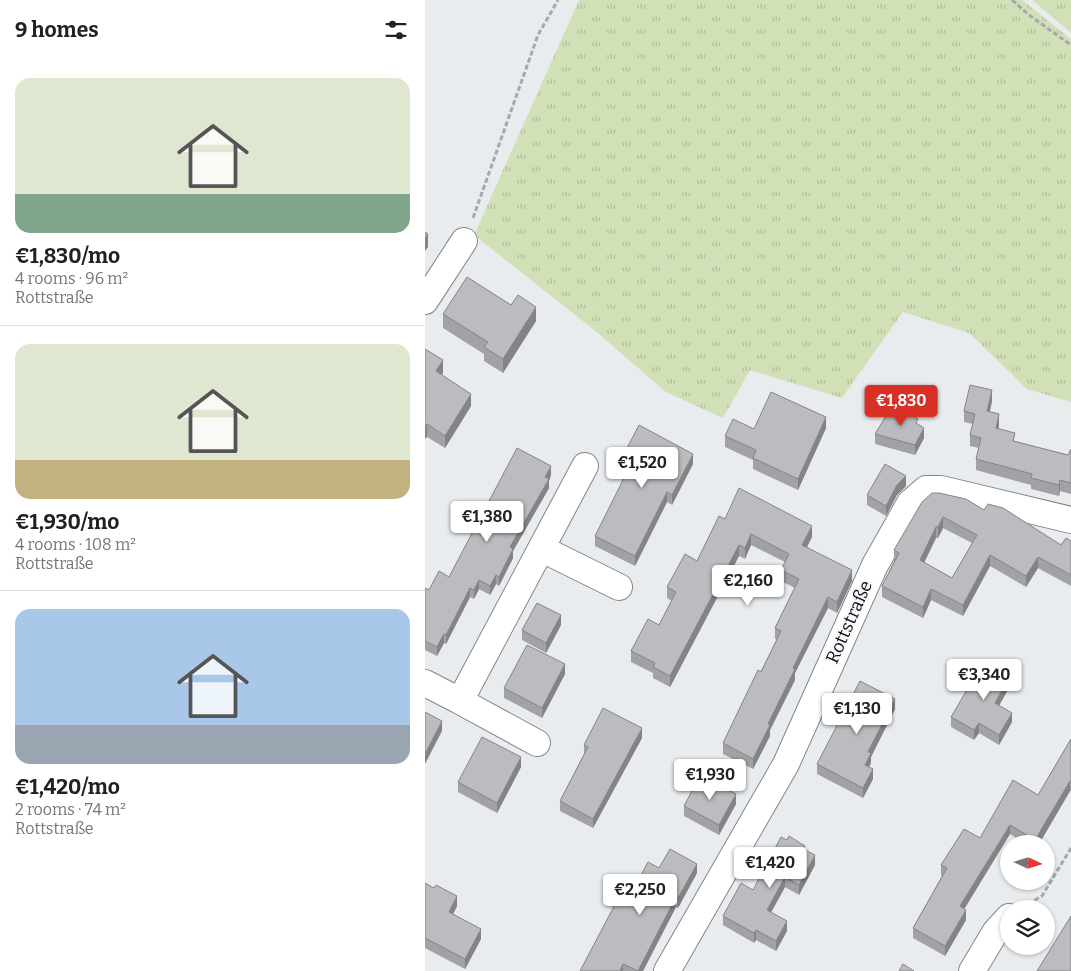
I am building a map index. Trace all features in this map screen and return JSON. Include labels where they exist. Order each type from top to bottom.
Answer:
[{"type":"street","points":[[425,301],[464,241]]},
{"type":"street","points":[[460,702],[585,466]]},
{"type":"street","name":"Rottstraße","points":[[667,971],[786,764],[875,565],[910,502],[926,490],[941,489],[1071,520]]},
{"type":"street","points":[[541,548],[619,587]]},
{"type":"street","points":[[425,683],[537,743]]},
{"type":"street","points":[[972,971],[1000,927]]},
{"type":"path","points":[[464,241],[538,35],[558,0]]},
{"type":"path","points":[[1012,0],[1029,15],[1071,45]]},
{"type":"path","points":[[1035,900],[1042,896],[1071,848]]},
{"type":"green space","points":[[579,0],[1022,0],[1071,39],[1071,402],[1027,389],[969,333],[903,312],[842,398],[750,370],[723,418],[666,392],[593,329],[474,235]]},
{"type":"green space","points":[[1032,0],[1071,0],[1071,33]]},
{"type":"building","points":[[467,277],[511,305],[518,295],[536,307],[503,359],[484,347],[488,342],[443,314]]},
{"type":"building","points":[[425,349],[443,360],[436,371],[471,394],[445,436],[427,424],[425,427]]},
{"type":"building","points":[[970,385],[992,390],[987,411],[999,414],[996,428],[1015,433],[1013,441],[1068,455],[1071,449],[1071,483],[1060,480],[1059,485],[1031,478],[1032,474],[976,459],[981,438],[970,435],[975,414],[964,411]]},
{"type":"building","points":[[771,392],[826,417],[798,479],[753,458],[756,450],[725,436],[733,419],[754,429]]},
{"type":"building","points":[[891,408],[900,413],[902,410],[918,419],[916,423],[924,428],[915,445],[875,434]]},
{"type":"building","points":[[639,425],[693,454],[672,495],[667,492],[635,556],[595,536],[627,472],[617,467]]},
{"type":"building","points":[[517,448],[551,466],[545,477],[549,479],[510,547],[513,549],[499,577],[496,575],[490,586],[479,580],[474,590],[470,588],[446,635],[444,634],[437,647],[425,641],[425,588],[429,590],[439,571],[449,577]]},
{"type":"building","points":[[885,464],[906,476],[897,485],[886,506],[867,495]]},
{"type":"building","points":[[739,488],[812,526],[802,545],[852,570],[837,602],[828,597],[793,668],[795,669],[753,759],[723,743],[758,670],[761,672],[781,631],[775,628],[799,579],[781,570],[789,554],[751,534],[745,548],[739,545],[670,676],[653,667],[655,663],[631,651],[648,619],[659,625],[676,592],[667,587],[685,554],[697,561],[719,516],[725,519]]},
{"type":"building","points":[[932,493],[939,493],[966,499],[984,510],[988,504],[1003,508],[1061,545],[1066,538],[1071,541],[1071,575],[1038,557],[1026,576],[990,555],[963,605],[931,589],[923,607],[882,586],[899,553],[894,550],[922,502]],"holes":[[[943,517],[977,535],[952,578],[920,560]]]},
{"type":"building","points":[[537,603],[561,615],[546,643],[522,630]]},
{"type":"building","points":[[527,645],[565,664],[542,708],[504,688]]},
{"type":"building","points":[[984,661],[1010,676],[995,703],[1012,713],[999,735],[979,723],[974,730],[951,717]]},
{"type":"building","points":[[860,681],[895,699],[868,752],[871,753],[865,765],[873,769],[863,788],[817,764]]},
{"type":"building","points":[[603,708],[642,728],[593,819],[560,801],[588,747],[584,745]]},
{"type":"building","points":[[425,712],[442,721],[425,754]]},
{"type":"building","points":[[482,737],[521,757],[497,803],[458,782]]},
{"type":"building","points":[[1071,739],[1071,781],[1038,835],[1027,835],[1010,825],[1004,835],[1000,835],[1000,841],[960,906],[966,910],[945,946],[913,928],[947,868],[941,865],[964,829],[980,838],[1013,780],[1038,795]]},
{"type":"building","points":[[707,779],[736,794],[719,825],[684,806],[695,785],[702,789]]},
{"type":"building","points":[[789,836],[805,846],[803,849],[815,855],[799,885],[785,877],[767,910],[787,921],[776,941],[756,930],[754,933],[723,916],[741,883],[753,890],[781,837],[787,840]]},
{"type":"building","points":[[670,849],[697,864],[678,898],[676,897],[638,971],[623,964],[620,971],[580,971],[621,893],[629,898],[648,862],[659,868]]},
{"type":"building","points":[[425,883],[434,888],[436,885],[457,896],[449,912],[481,929],[465,959],[425,938]]},
{"type":"building","points":[[1071,916],[1071,971],[1037,971],[1047,955],[1055,955],[1055,942]]},
{"type":"building","points":[[903,964],[914,971],[899,971]]}]
